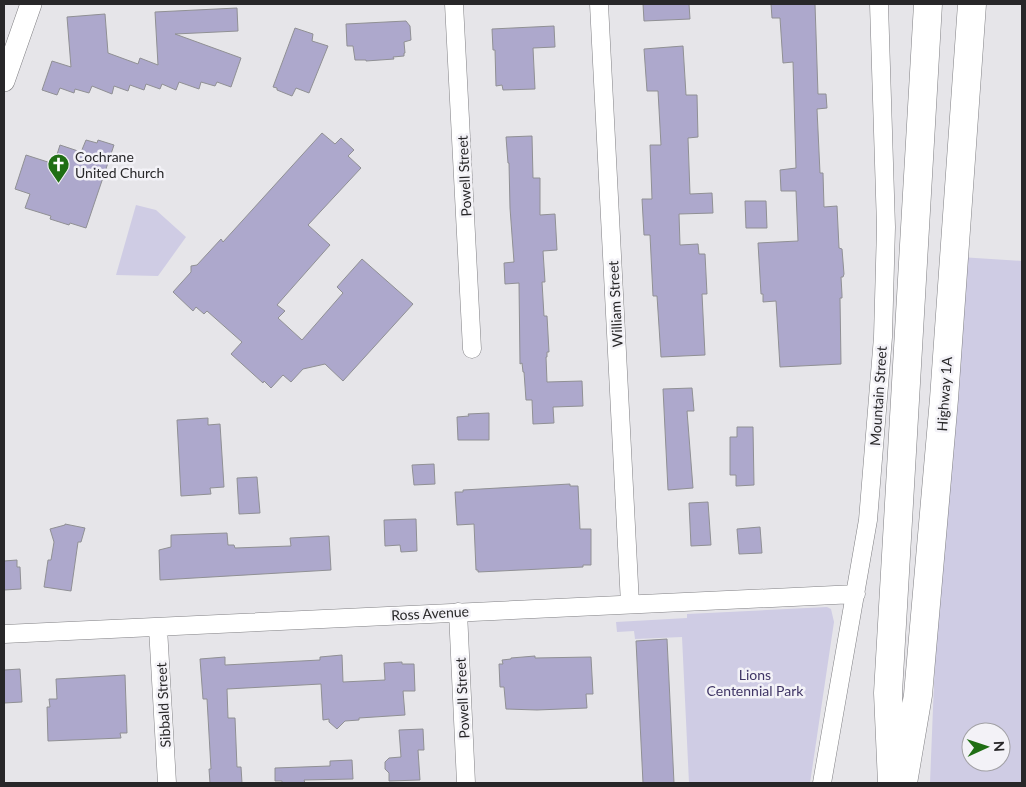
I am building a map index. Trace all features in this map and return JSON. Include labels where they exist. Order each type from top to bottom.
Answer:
[{"type":"main road","points":[[920,4],[922,89]]},
{"type":"main road","points":[[892,783],[888,693],[928,4]]},
{"type":"main road","name":"Highway 1A","points":[[903,783],[918,695],[944,399],[972,4]]},
{"type":"street","points":[[4,81],[31,4]]},
{"type":"street","name":"Powell Street","points":[[454,4],[472,349]]},
{"type":"street","name":"William Street","points":[[599,4],[630,604]]},
{"type":"street","name":"Mountain Street","points":[[822,783],[856,594],[872,484],[885,292],[886,192],[878,4]]},
{"type":"street","name":"Ross Avenue","points":[[4,634],[856,594]]},
{"type":"street","name":"Powell Street","points":[[458,612],[466,783]]},
{"type":"street","name":"Sibbald Street","points":[[158,628],[167,783]]},
{"type":"green space","points":[[136,205],[156,210],[186,237],[158,276],[116,275]]},
{"type":"green space","points":[[960,257],[1022,261],[1022,783],[930,783],[937,609]]},
{"type":"green space","name":"Lions Centennial Park","points":[[827,607],[831,609],[834,622],[810,783],[689,783],[682,637],[635,639],[634,631],[617,632],[616,622],[687,618],[687,614]]},
{"type":"building","points":[[643,4],[689,4],[690,19],[644,21]]},
{"type":"building","points":[[771,4],[815,4],[818,94],[826,94],[827,108],[817,109],[820,173],[823,173],[824,207],[837,206],[839,248],[842,249],[844,274],[841,277],[842,298],[840,298],[841,364],[780,367],[776,301],[763,302],[763,294],[761,294],[758,243],[798,241],[796,191],[781,191],[780,170],[796,168],[793,62],[783,63],[780,18],[772,18]]},
{"type":"building","points":[[237,8],[238,31],[175,34],[241,58],[231,87],[217,82],[215,86],[201,82],[199,89],[179,82],[176,90],[162,84],[160,89],[146,84],[144,90],[130,85],[128,91],[114,86],[112,94],[92,86],[89,93],[75,89],[74,93],[60,88],[57,95],[42,90],[52,61],[71,67],[67,17],[105,14],[108,53],[138,64],[140,58],[158,65],[155,12]]},
{"type":"building","points":[[406,21],[410,26],[411,40],[404,42],[404,56],[393,57],[394,59],[355,60],[353,46],[347,46],[346,24]]},
{"type":"building","points":[[554,26],[555,47],[533,48],[535,89],[503,90],[502,85],[496,86],[495,50],[493,50],[492,29]]},
{"type":"building","points":[[295,28],[313,34],[312,41],[328,46],[309,93],[296,88],[292,96],[273,87]]},
{"type":"building","points":[[683,46],[686,95],[697,95],[698,137],[688,138],[690,194],[712,193],[713,213],[679,214],[680,245],[698,244],[699,254],[705,254],[707,294],[702,294],[705,355],[661,357],[657,296],[653,296],[650,235],[644,235],[642,199],[652,199],[650,145],[661,145],[658,91],[647,91],[644,49]]},
{"type":"building","points":[[322,133],[335,144],[341,138],[354,150],[348,156],[361,168],[308,225],[330,245],[277,305],[285,311],[278,318],[302,340],[343,293],[337,287],[362,259],[413,304],[343,381],[325,364],[303,369],[291,382],[283,375],[271,388],[231,354],[242,342],[207,311],[204,314],[196,307],[193,311],[173,292],[191,272],[191,266],[197,265],[221,239],[223,242]]},
{"type":"building","points":[[532,136],[533,178],[540,178],[540,215],[555,214],[557,250],[543,251],[545,282],[542,282],[544,316],[547,316],[549,352],[547,352],[546,357],[547,382],[582,381],[583,406],[553,407],[554,423],[533,424],[532,400],[526,400],[524,372],[522,363],[520,364],[519,283],[505,284],[504,263],[514,262],[506,137]]},
{"type":"building","name":"Cochrane United Church","points":[[86,140],[97,143],[98,140],[114,145],[86,228],[50,219],[51,216],[25,208],[30,194],[15,189],[26,155],[54,164],[60,145],[81,152]]},
{"type":"building","points":[[745,201],[766,201],[767,228],[746,228]]},
{"type":"building","points":[[692,388],[694,411],[687,411],[693,488],[668,490],[663,389]]},
{"type":"building","points":[[489,413],[489,440],[458,440],[457,417],[469,416],[468,414]]},
{"type":"building","points":[[208,418],[208,425],[220,424],[224,487],[210,488],[211,494],[181,496],[177,420]]},
{"type":"building","points":[[737,427],[753,427],[754,485],[736,486],[736,475],[730,475],[730,437],[737,437]]},
{"type":"building","points":[[434,464],[435,484],[414,485],[412,465]]},
{"type":"building","points":[[257,477],[260,513],[239,514],[237,478]]},
{"type":"building","points":[[570,484],[570,486],[578,486],[580,529],[591,529],[591,565],[583,565],[583,567],[478,572],[476,570],[474,524],[457,525],[455,492]]},
{"type":"building","points":[[708,502],[711,545],[691,546],[689,503]]},
{"type":"building","points":[[416,519],[417,551],[401,552],[400,545],[385,546],[384,520]]},
{"type":"building","points":[[65,524],[85,528],[81,542],[78,542],[71,591],[44,587],[48,560],[51,560],[54,542],[50,529]]},
{"type":"building","points":[[760,527],[762,553],[739,554],[737,529]]},
{"type":"building","points":[[227,533],[228,545],[234,545],[235,548],[291,546],[290,538],[329,536],[331,570],[160,580],[159,550],[171,547],[171,535]]},
{"type":"building","points":[[17,560],[17,567],[20,567],[21,589],[4,590],[4,561]]},
{"type":"building","points":[[667,639],[674,783],[643,783],[636,641]]},
{"type":"building","points":[[342,655],[343,682],[385,680],[384,663],[402,662],[402,664],[414,664],[415,691],[403,691],[405,715],[359,718],[359,720],[345,721],[337,729],[329,722],[329,719],[323,720],[321,684],[227,689],[228,718],[235,718],[237,767],[241,767],[242,783],[210,783],[207,699],[203,699],[200,659],[225,657],[225,665],[320,660],[320,657]]},
{"type":"building","points":[[535,656],[535,658],[591,657],[593,694],[586,694],[587,708],[506,709],[504,687],[500,687],[499,664],[503,664],[502,660],[511,658]]},
{"type":"building","points":[[20,669],[22,702],[4,703],[4,670]]},
{"type":"building","points":[[125,675],[127,733],[120,733],[121,738],[48,741],[47,707],[50,707],[49,699],[57,699],[56,679]]},
{"type":"building","points":[[423,729],[424,750],[418,750],[420,780],[389,781],[389,773],[385,769],[385,762],[389,758],[401,757],[399,730]]},
{"type":"building","points":[[352,760],[353,779],[304,780],[305,783],[282,783],[282,781],[275,781],[275,768],[330,766],[330,761]]},
{"type":"place","name":"Cochrane United Church","points":[[59,183]]}]
